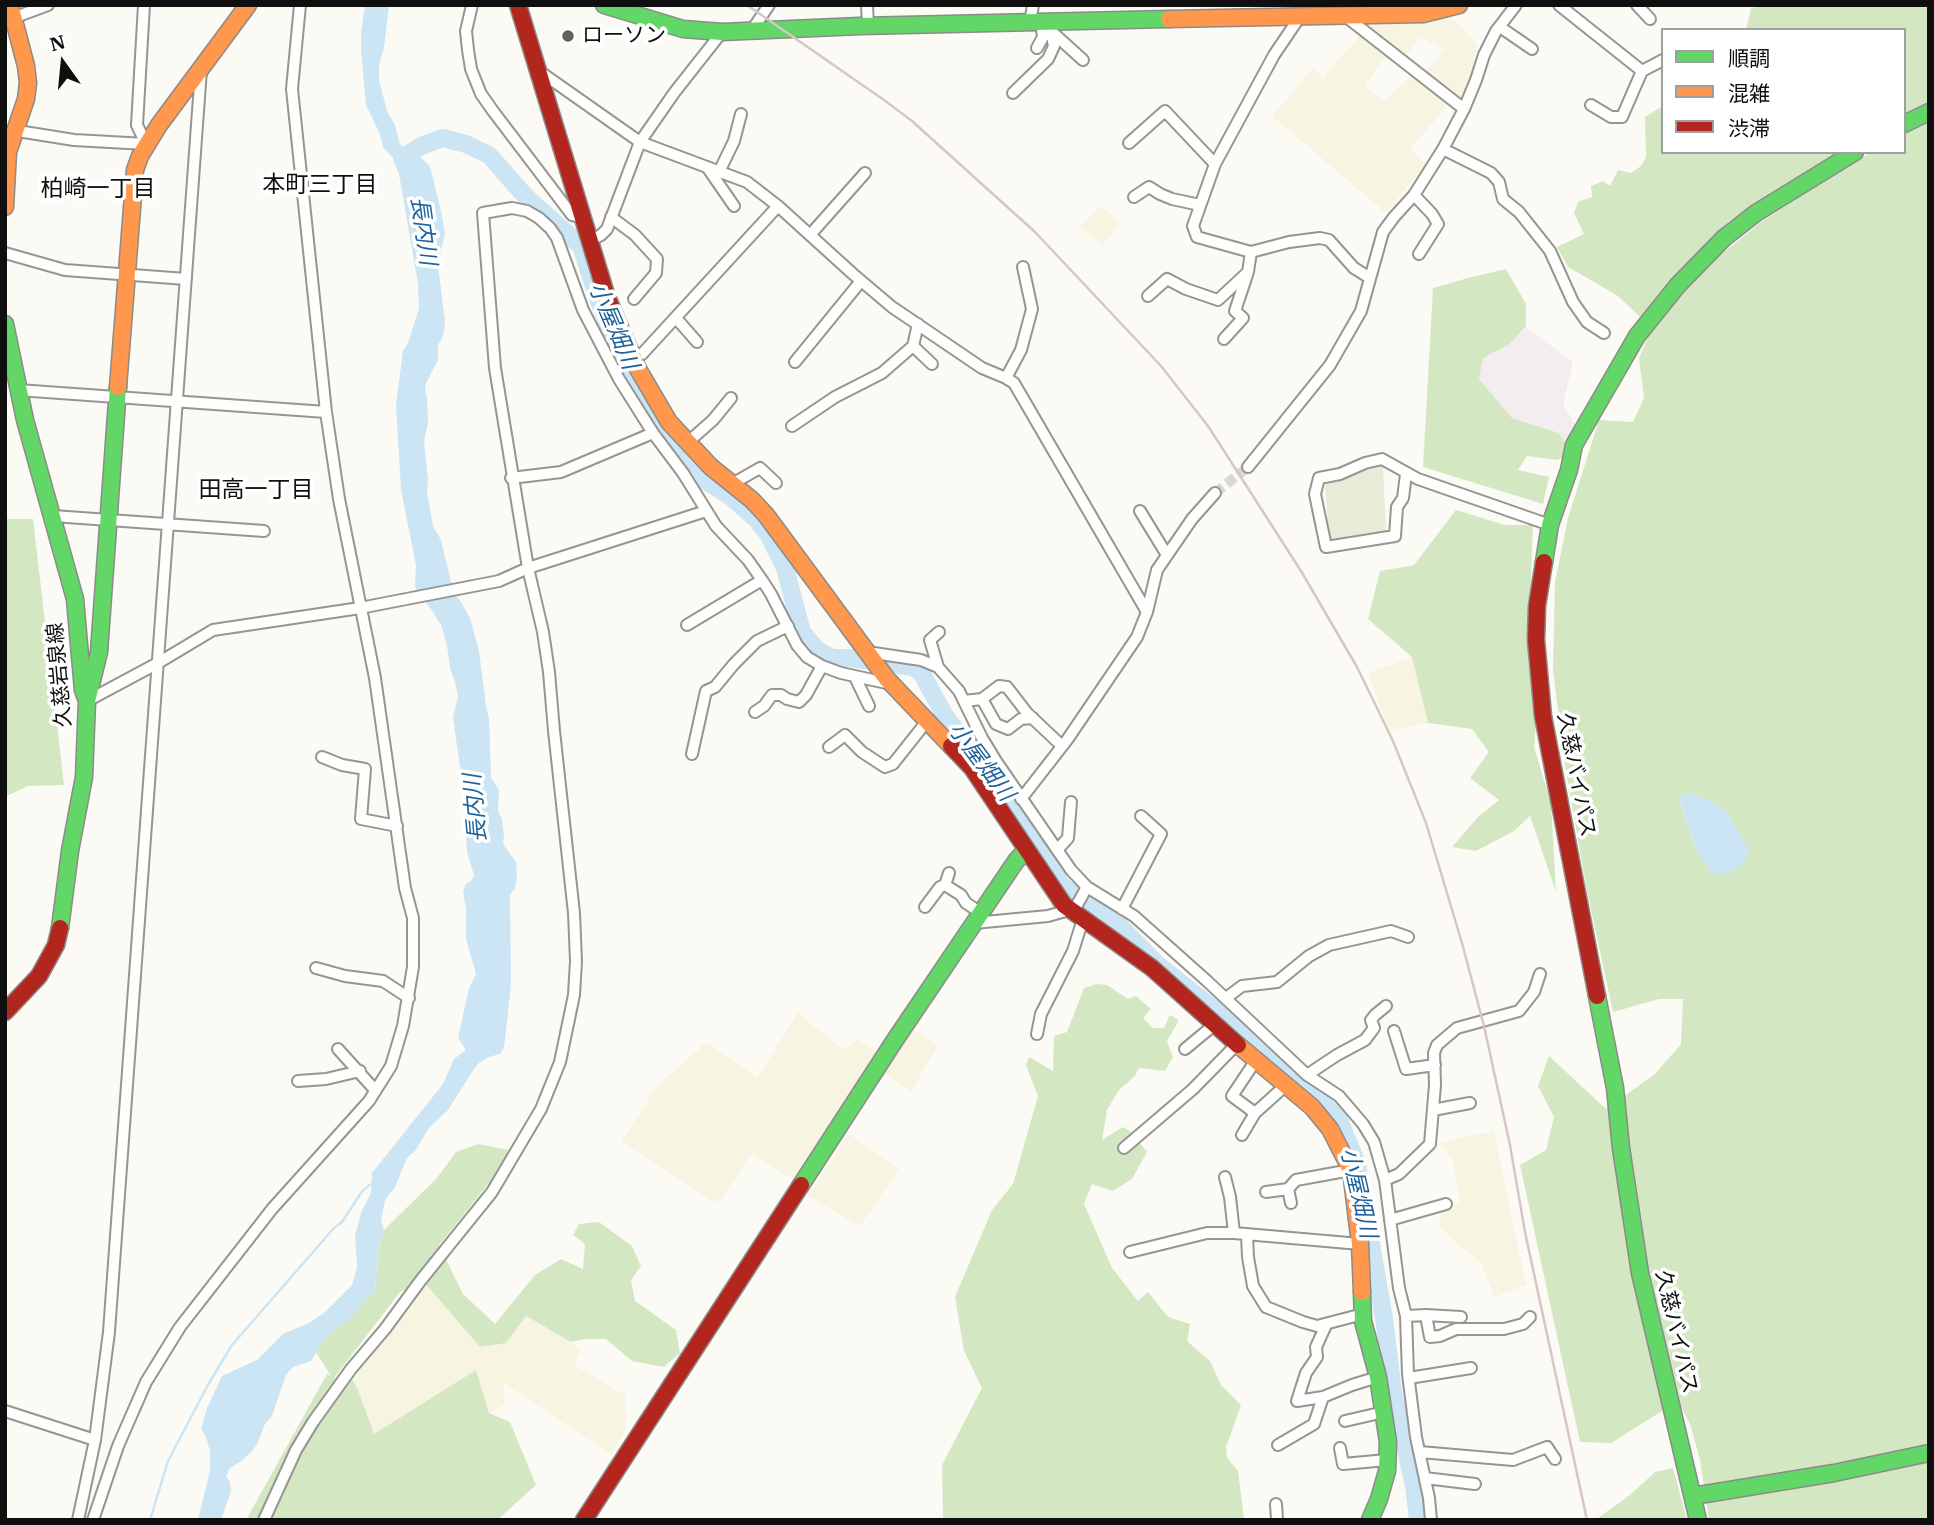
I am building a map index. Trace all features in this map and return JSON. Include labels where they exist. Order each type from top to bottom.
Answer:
[{"type":"main road","points":[[87,701],[99,652],[135,170],[146,145],[248,5]]},
{"type":"main road","points":[[518,5],[606,294],[638,365],[669,422],[711,467],[766,515],[889,681],[972,768],[1064,905],[1152,968],[1214,1025],[1312,1107],[1330,1129],[1350,1170],[1360,1244],[1363,1321],[1378,1377],[1388,1442],[1387,1471],[1370,1520]]},
{"type":"main road","points":[[604,5],[683,29],[722,32],[868,26],[1040,25],[1200,12],[1300,16],[1320,10],[1344,15],[1423,14],[1459,5]]},
{"type":"main road","points":[[5,207],[8,152],[26,99],[28,83],[12,12]]},
{"type":"main road","points":[[1906,123],[1929,112]]},
{"type":"main road","name":"久慈バイパス","points":[[1698,1520],[1640,1273],[1615,1088],[1543,716],[1536,640],[1536,606],[1550,525],[1569,470],[1574,445],[1623,358],[1650,317],[1724,238],[1756,213],[1852,154]]},
{"type":"main road","name":"久慈岩泉線","points":[[5,324],[25,420],[75,599],[83,690],[87,701],[84,777],[69,851],[61,925],[56,945],[39,976],[5,1012]]},
{"type":"main road","points":[[584,1520],[895,1040],[1026,850]]},
{"type":"main road","points":[[1693,1496],[1834,1473],[1929,1453]]},
{"type":"street","points":[[12,12],[48,5]]},
{"type":"street","points":[[16,129],[74,140],[146,145],[137,125],[144,5]]},
{"type":"street","points":[[93,1520],[118,1446],[146,1382],[180,1327],[272,1209],[369,1101],[391,1066],[409,998],[413,967],[413,918],[405,888],[366,606],[339,499],[326,412],[292,89],[300,5]]},
{"type":"street","points":[[472,5],[466,32],[471,69],[481,94],[572,215],[583,217]]},
{"type":"street","points":[[752,30],[769,5]]},
{"type":"street","points":[[867,5],[868,26]]},
{"type":"street","points":[[1032,5],[1043,37],[1037,48]]},
{"type":"street","points":[[1248,467],[1331,365],[1361,311],[1383,232],[1414,195],[1443,149],[1464,109],[1484,54],[1516,5]]},
{"type":"street","points":[[1559,5],[1642,71]]},
{"type":"street","points":[[1636,5],[1650,19]]},
{"type":"street","points":[[1344,15],[1464,109]]},
{"type":"street","points":[[1300,16],[1274,55],[1215,163],[1193,226],[1197,237],[1251,252],[1289,242],[1320,238],[1329,240],[1354,268],[1370,278]]},
{"type":"street","points":[[1040,25],[1083,60]]},
{"type":"street","points":[[1013,93],[1048,59],[1054,46],[1040,25]]},
{"type":"street","points":[[1500,27],[1532,49]]},
{"type":"street","points":[[591,240],[607,229],[640,142],[722,32]]},
{"type":"street","points":[[1591,105],[1611,117],[1622,117],[1642,71],[1661,61]]},
{"type":"street","points":[[78,1520],[95,1440],[109,1332],[201,67]]},
{"type":"street","points":[[539,71],[640,142],[747,182],[892,307],[982,368],[1014,383],[1147,612]]},
{"type":"street","points":[[1129,143],[1165,111],[1215,163]]},
{"type":"street","points":[[719,172],[734,141],[741,114]]},
{"type":"street","points":[[1443,149],[1491,173],[1499,182],[1503,199],[1518,212],[1550,251],[1573,302],[1587,322],[1604,333]]},
{"type":"street","points":[[708,167],[734,206]]},
{"type":"street","points":[[810,235],[865,173]]},
{"type":"street","points":[[1134,197],[1149,187],[1172,199],[1200,205]]},
{"type":"street","points":[[1414,195],[1438,224],[1419,254]]},
{"type":"street","points":[[620,379],[638,365],[676,318],[778,206]]},
{"type":"street","points":[[264,1520],[296,1450],[313,1422],[351,1369],[492,1192],[541,1109],[560,1062],[573,995],[576,961],[573,913],[550,672],[528,568],[495,368],[483,213],[512,208],[539,218],[550,228],[557,238],[586,318],[620,379],[716,526],[748,560],[762,580],[807,657],[822,666],[855,677],[889,681]]},
{"type":"street","points":[[611,217],[635,235],[657,259],[656,273],[634,299]]},
{"type":"street","points":[[1224,339],[1243,318],[1235,311],[1248,272],[1251,252]]},
{"type":"street","points":[[5,253],[65,270],[186,279]]},
{"type":"street","points":[[1006,378],[1021,351],[1032,309],[1023,267]]},
{"type":"street","points":[[1148,296],[1167,279],[1218,300],[1248,272]]},
{"type":"street","points":[[795,362],[861,281]]},
{"type":"street","points":[[676,318],[696,342]]},
{"type":"street","points":[[792,426],[835,397],[882,373],[913,346],[918,324]]},
{"type":"street","points":[[913,346],[932,365]]},
{"type":"street","points":[[18,390],[326,412]]},
{"type":"street","points":[[687,443],[713,420],[731,398]]},
{"type":"street","points":[[512,478],[561,472],[653,433]]},
{"type":"street","points":[[1406,474],[1403,498],[1396,507],[1395,536],[1326,547],[1315,494],[1319,478],[1340,474],[1382,459],[1418,479],[1550,525]]},
{"type":"street","points":[[732,484],[760,468],[776,483]]},
{"type":"street","points":[[1021,799],[1062,746],[1137,637],[1147,612],[1157,570],[1192,519],[1215,494]]},
{"type":"street","points":[[87,701],[213,630],[366,606],[499,581],[528,568],[706,511]]},
{"type":"street","points":[[1140,511],[1167,555]]},
{"type":"street","points":[[53,516],[264,531]]},
{"type":"street","points":[[687,625],[762,580]]},
{"type":"street","points":[[692,754],[706,691],[715,687],[757,640],[788,626]]},
{"type":"street","points":[[939,632],[930,640],[938,667],[959,691],[982,738],[1021,799],[1086,890],[1133,916],[1307,1074],[1339,1096],[1363,1124],[1374,1142],[1385,1180],[1406,1316],[1409,1378],[1431,1520]]},
{"type":"street","points":[[869,655],[921,660],[938,667]]},
{"type":"street","points":[[755,712],[764,706],[772,695],[781,695],[799,702],[806,695],[822,666]]},
{"type":"street","points":[[855,677],[869,706]]},
{"type":"street","points":[[964,701],[982,699],[999,686],[1007,687],[1033,718],[1062,746]]},
{"type":"street","points":[[982,699],[996,724],[1008,729],[1021,719],[1033,718]]},
{"type":"street","points":[[829,747],[845,734],[862,752],[886,767],[893,764],[927,721]]},
{"type":"street","points":[[854,763],[862,752]]},
{"type":"street","points":[[322,757],[342,765],[365,769],[361,819],[397,826]]},
{"type":"street","points":[[1056,850],[1068,838],[1071,802]]},
{"type":"street","points":[[1122,909],[1161,834],[1141,816]]},
{"type":"street","points":[[925,907],[940,887],[945,885],[949,873]]},
{"type":"street","points":[[945,885],[961,895],[978,918],[1048,916],[1075,912]]},
{"type":"street","points":[[1037,1034],[1041,1014],[1073,951],[1075,912],[1086,890]]},
{"type":"street","points":[[1226,998],[1242,986],[1277,982],[1309,956],[1329,945],[1391,931],[1408,937]]},
{"type":"street","points":[[316,968],[383,981],[409,998]]},
{"type":"street","points":[[1385,1180],[1399,1174],[1430,1144],[1434,1053],[1437,1045],[1457,1028],[1519,1011],[1534,992],[1540,974]]},
{"type":"street","points":[[1307,1074],[1366,1040],[1374,1028],[1371,1020],[1386,1006]]},
{"type":"street","points":[[1185,1049],[1214,1025]]},
{"type":"street","points":[[1394,1031],[1406,1069],[1435,1065]]},
{"type":"street","points":[[1124,1148],[1193,1089],[1237,1044]]},
{"type":"street","points":[[338,1049],[375,1090]]},
{"type":"street","points":[[1255,1113],[1232,1096],[1256,1060]]},
{"type":"street","points":[[298,1081],[326,1079],[360,1071]]},
{"type":"street","points":[[1242,1135],[1255,1113],[1286,1085]]},
{"type":"street","points":[[1433,1110],[1470,1102]]},
{"type":"street","points":[[1266,1192],[1288,1189],[1297,1180],[1350,1170]]},
{"type":"street","points":[[1225,1177],[1234,1233]]},
{"type":"street","points":[[1288,1189],[1291,1203]]},
{"type":"street","points":[[1390,1220],[1446,1204]]},
{"type":"street","points":[[1130,1252],[1207,1233],[1360,1244]]},
{"type":"street","points":[[1247,1236],[1253,1286],[1266,1307],[1317,1326],[1363,1314]]},
{"type":"street","points":[[1426,1315],[1430,1337],[1456,1329],[1504,1329],[1523,1324],[1530,1317]]},
{"type":"street","points":[[1406,1316],[1461,1317]]},
{"type":"street","points":[[1326,1325],[1316,1347],[1317,1357],[1306,1373],[1297,1401],[1323,1397],[1378,1377]]},
{"type":"street","points":[[1409,1378],[1471,1368]]},
{"type":"street","points":[[1278,1445],[1314,1424],[1323,1397]]},
{"type":"street","points":[[5,1411],[95,1440]]},
{"type":"street","points":[[1345,1421],[1384,1412]]},
{"type":"street","points":[[1420,1452],[1513,1460],[1547,1447],[1555,1459]]},
{"type":"street","points":[[1340,1448],[1343,1464],[1387,1460]]},
{"type":"street","points":[[1425,1478],[1475,1484]]},
{"type":"street","points":[[1276,1504],[1277,1520]]},
{"type":"shaded area","points":[[1451,17],[1477,44],[1472,72],[1461,100],[1426,72],[1445,50],[1420,37],[1406,55],[1362,21]]},
{"type":"shaded area","points":[[1361,34],[1386,56],[1365,86],[1384,102],[1412,75],[1448,106],[1410,148],[1426,164],[1386,213],[1272,116],[1313,68],[1323,78]]},
{"type":"shaded area","points":[[1100,206],[1121,223],[1102,245],[1080,227]]},
{"type":"shaded area","points":[[1526,327],[1573,362],[1563,405],[1575,424],[1566,445],[1559,433],[1512,418],[1478,379],[1483,358],[1510,344]]},
{"type":"shaded area","points":[[1412,657],[1428,723],[1389,730],[1368,673]]},
{"type":"shaded area","points":[[798,1013],[844,1050],[858,1039],[876,1052],[793,1179],[751,1154],[718,1204],[621,1142],[657,1086],[707,1042],[757,1078]]},
{"type":"shaded area","points":[[910,1028],[938,1046],[911,1091],[883,1072]]},
{"type":"shaded area","points":[[1494,1131],[1526,1285],[1494,1297],[1481,1263],[1439,1225],[1442,1213],[1460,1203],[1453,1160],[1439,1143]]},
{"type":"shaded area","points":[[849,1134],[899,1168],[860,1226],[808,1196]]},
{"type":"shaded area","points":[[426,1283],[480,1347],[506,1343],[525,1316],[571,1342],[581,1351],[574,1365],[625,1395],[626,1429],[611,1455],[503,1383],[505,1405],[489,1413],[476,1371],[374,1434],[353,1380]]},
{"type":"green space","points":[[1758,5],[1929,5],[1929,1520],[1709,1520],[1700,1460],[1690,1424],[1678,1401],[1611,1443],[1580,1442],[1520,1165],[1546,1150],[1554,1117],[1538,1086],[1549,1056],[1606,1109],[1655,1074],[1681,1044],[1683,999],[1659,999],[1613,1012],[1587,891],[1564,760],[1553,670],[1555,582],[1568,518],[1599,420],[1633,422],[1644,398],[1639,358],[1652,328],[1703,269],[1764,220],[1868,154],[1906,154],[1906,28],[1746,28],[1751,9]],"holes":[[[1692,793],[1728,813],[1735,829],[1697,852],[1678,798]]]},
{"type":"green space","points":[[1661,107],[1661,154],[1838,154],[1729,221],[1712,245],[1640,317],[1618,296],[1568,267],[1557,247],[1584,234],[1574,213],[1578,202],[1592,197],[1591,186],[1603,181],[1610,186],[1618,170],[1631,173],[1641,166],[1646,157],[1645,117]]},
{"type":"green space","points":[[1506,269],[1526,304],[1526,326],[1510,344],[1483,358],[1479,379],[1512,418],[1559,433],[1570,452],[1558,460],[1527,456],[1518,470],[1549,477],[1543,504],[1423,467],[1433,288]]},
{"type":"green space","points":[[1383,465],[1386,531],[1329,539],[1325,481]]},
{"type":"green space","points":[[1456,510],[1505,525],[1533,525],[1528,659],[1537,708],[1534,747],[1551,803],[1556,892],[1530,816],[1514,831],[1476,851],[1452,847],[1478,817],[1499,800],[1470,778],[1489,752],[1472,729],[1428,723],[1412,657],[1368,619],[1380,571],[1414,565]]},
{"type":"green space","points":[[5,519],[33,519],[64,785],[28,786],[5,797]]},
{"type":"green space","points":[[1097,984],[1107,985],[1128,999],[1136,996],[1151,1009],[1143,1018],[1153,1028],[1164,1028],[1170,1015],[1179,1020],[1167,1041],[1173,1057],[1165,1071],[1139,1068],[1135,1076],[1119,1090],[1107,1110],[1102,1140],[1123,1127],[1130,1131],[1147,1152],[1132,1179],[1113,1191],[1092,1184],[1084,1204],[1112,1268],[1138,1301],[1148,1292],[1168,1317],[1190,1324],[1187,1341],[1210,1361],[1221,1385],[1241,1405],[1226,1447],[1227,1458],[1238,1471],[1244,1520],[941,1520],[942,1465],[982,1388],[964,1351],[955,1297],[992,1210],[1013,1184],[1038,1096],[1026,1065],[1029,1057],[1053,1071],[1054,1036],[1067,1032],[1084,988]]},
{"type":"green space","points":[[478,1144],[509,1150],[493,1178],[439,1245],[463,1294],[495,1324],[535,1275],[561,1259],[583,1269],[585,1244],[573,1235],[579,1224],[599,1222],[632,1246],[641,1266],[631,1280],[635,1301],[676,1330],[680,1353],[664,1367],[632,1361],[606,1339],[571,1342],[526,1316],[506,1343],[480,1347],[425,1283],[400,1292],[334,1378],[353,1380],[374,1434],[476,1370],[489,1413],[510,1422],[536,1485],[497,1520],[246,1520],[327,1374],[331,1376],[316,1352],[327,1335],[347,1321],[375,1290],[378,1251],[384,1230],[437,1178],[456,1152]]},
{"type":"green space","points":[[1673,1468],[1687,1520],[1598,1520],[1655,1472]]},
{"type":"water","name":"長内川","points":[[365,5],[389,5],[379,80],[400,144],[405,150],[418,155],[431,170],[445,233],[438,265],[445,322],[443,336],[438,345],[438,360],[425,389],[428,422],[424,442],[427,492],[433,526],[441,540],[454,594],[470,618],[479,651],[489,718],[491,778],[499,790],[498,811],[502,819],[503,844],[516,862],[515,888],[510,895],[511,981],[508,1013],[504,1048],[500,1054],[480,1062],[474,1069],[448,1110],[428,1129],[416,1150],[407,1158],[395,1187],[385,1200],[381,1221],[384,1230],[378,1251],[375,1290],[347,1321],[327,1335],[311,1361],[293,1367],[286,1375],[272,1416],[265,1424],[258,1442],[252,1451],[229,1469],[226,1477],[231,1491],[221,1520],[198,1520],[210,1471],[210,1451],[201,1429],[207,1408],[222,1376],[257,1360],[283,1334],[324,1313],[352,1285],[357,1267],[355,1236],[361,1213],[371,1193],[372,1173],[443,1084],[454,1059],[466,1050],[458,1038],[469,988],[476,974],[466,939],[463,892],[474,875],[467,852],[463,789],[453,717],[458,697],[441,625],[415,587],[416,565],[401,490],[396,405],[403,351],[419,308],[418,284],[399,174],[393,158],[383,147],[366,105],[361,50]]},
{"type":"water","points":[[1692,793],[1728,813],[1748,849],[1747,860],[1732,872],[1712,874],[1697,852],[1678,797]]},
{"type":"waterway","name":"小屋畑川","points":[[402,158],[421,146],[443,138],[466,144],[489,155],[526,197],[581,246],[613,336],[660,429],[678,457],[696,475],[730,496],[756,519],[768,534],[785,568],[802,632],[817,650],[832,658],[913,667],[922,674],[945,716],[1012,802],[1062,886],[1104,910],[1157,964],[1304,1084],[1339,1120],[1357,1164],[1384,1318],[1393,1392],[1414,1486],[1418,1520]]},
{"type":"waterway","points":[[150,1520],[168,1461],[232,1345],[342,1222],[363,1190],[373,1183]]},
{"type":"tunnel","points":[[1215,493],[1248,467]]},
{"type":"railway","points":[[747,5],[912,121],[1035,232],[1161,366],[1208,426],[1301,571],[1357,667],[1393,741],[1426,823],[1462,943],[1484,1026],[1510,1145],[1525,1232],[1587,1520]]},
{"type":"traffic: fast","points":[[604,5],[683,29],[722,32],[1169,19]]},
{"type":"traffic: fast","points":[[1906,123],[1929,112]]},
{"type":"traffic: fast","points":[[1544,562],[1550,525],[1569,470],[1574,445],[1637,336],[1678,285],[1724,238],[1756,213],[1852,154]]},
{"type":"traffic: fast","points":[[5,324],[25,420],[75,599],[83,690],[87,701],[84,777],[70,851],[60,928]]},
{"type":"traffic: fast","points":[[87,701],[99,652],[118,387]]},
{"type":"traffic: fast","points":[[801,1185],[895,1040],[1026,850]]},
{"type":"traffic: fast","points":[[1597,996],[1615,1088],[1640,1273],[1698,1520]]},
{"type":"traffic: fast","points":[[1362,1292],[1363,1321],[1378,1377],[1388,1442],[1387,1471],[1370,1520]]},
{"type":"traffic: fast","points":[[1693,1496],[1834,1473],[1929,1453]]},
{"type":"traffic: slow","points":[[5,207],[8,152],[26,99],[28,83],[10,5]]},
{"type":"traffic: slow","points":[[118,387],[135,170],[140,156],[159,125],[248,5]]},
{"type":"traffic: slow","points":[[1169,19],[1423,14],[1459,5]]},
{"type":"traffic: slow","points":[[615,316],[638,369],[669,422],[711,467],[766,515],[887,679],[951,746]]},
{"type":"traffic: slow","points":[[1238,1045],[1312,1107],[1330,1129],[1351,1170],[1360,1244],[1362,1292]]},
{"type":"traffic: jam","points":[[518,5],[615,316]]},
{"type":"traffic: jam","points":[[1544,562],[1537,606],[1536,640],[1543,716],[1597,996]]},
{"type":"traffic: jam","points":[[951,746],[972,768],[1064,905],[1152,968],[1238,1045]]},
{"type":"traffic: jam","points":[[5,1012],[39,976],[56,945],[60,928]]},
{"type":"traffic: jam","points":[[584,1520],[801,1185]]},
{"type":"place","name":"ローソン","points":[[568,36]]},
{"type":"district","name":"本町三丁目","points":[[320,185]]},
{"type":"district","name":"柏崎一丁目","points":[[98,189]]},
{"type":"district","name":"田高一丁目","points":[[256,490]]}]
